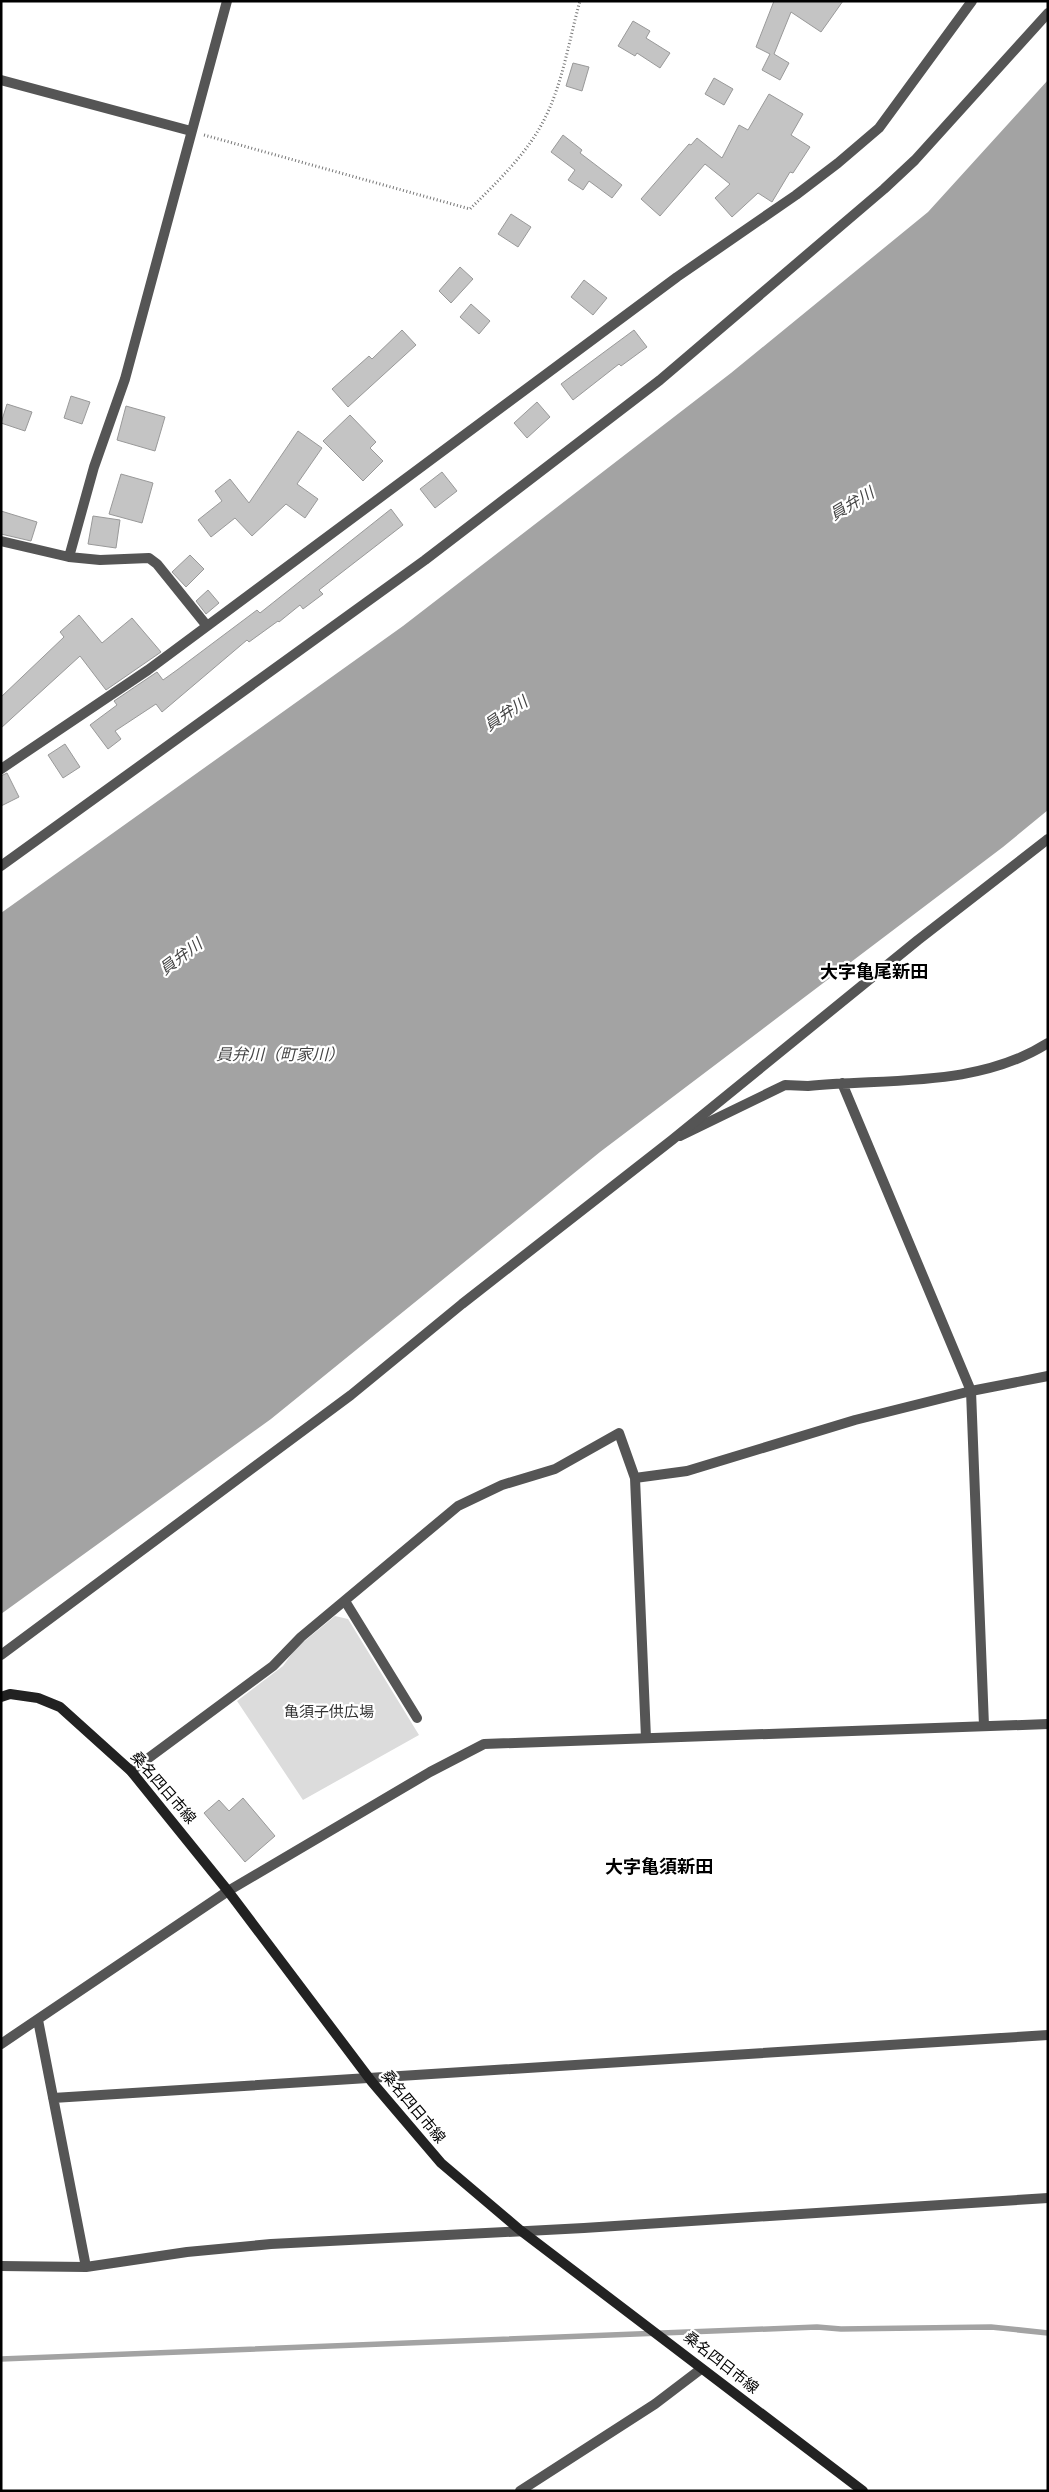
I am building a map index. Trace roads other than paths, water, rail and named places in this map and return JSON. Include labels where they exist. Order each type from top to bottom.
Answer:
[{"type":"main road","name":"桑名四日市線","points":[[1,1697],[10,1694],[38,1698],[60,1707],[131,1771],[228,1891],[370,2078],[441,2163],[520,2230],[863,2491]]},
{"type":"street","points":[[69,557],[94,467],[125,379],[227,1]]},
{"type":"street","points":[[1,770],[148,670],[677,277],[796,195],[838,163],[879,128],[972,1]]},
{"type":"street","points":[[1,866],[425,560],[660,380],[896,178],[1048,13]]},
{"type":"street","points":[[1,80],[192,131]]},
{"type":"street","points":[[1,541],[69,557],[100,560],[149,558],[157,564],[182,593],[206,626]]},
{"type":"street","points":[[1,1655],[351,1395],[462,1304],[672,1140],[918,940],[1048,840]]},
{"type":"street","points":[[672,1140],[785,1085],[808,1086],[968,1074],[1023,1057],[1048,1043]]},
{"type":"street","points":[[842,1083],[971,1391],[984,1726]]},
{"type":"street","points":[[635,1478],[687,1471],[855,1420],[971,1391],[1048,1376]]},
{"type":"street","points":[[131,1771],[273,1666],[301,1637],[458,1506],[502,1484],[555,1468],[618,1433],[635,1478],[646,1738]]},
{"type":"street","points":[[345,1601],[417,1718]]},
{"type":"street","points":[[1,2044],[228,1891],[430,1772],[484,1744],[1048,1724]]},
{"type":"street","points":[[38,2020],[86,2267]]},
{"type":"street","points":[[53,2098],[1048,2035]]},
{"type":"street","points":[[1,2266],[86,2267],[187,2252],[271,2244],[584,2228],[1048,2198]]},
{"type":"street","points":[[520,2491],[640,2414],[702,2369]]},
{"type":"water","name":"員弁川（町家川）","points":[[1048,80],[1048,810],[1003,847],[600,1152],[271,1419],[1,1614],[1,913],[403,626],[731,373],[928,212]]},
{"type":"waterway","points":[[1,2359],[817,2327],[841,2329],[991,2327],[1048,2333]]},
{"type":"district","name":"大字亀尾新田","points":[[874,972]]},
{"type":"district","name":"大字亀須新田","points":[[659,1867]]},
{"type":"water label","name":"員弁川","points":[[852,504]]},
{"type":"water label","name":"員弁川","points":[[506,714]]},
{"type":"water label","name":"員弁川","points":[[181,957]]},
{"type":"park label","name":"亀須子供広場","points":[[329,1712]]}]
